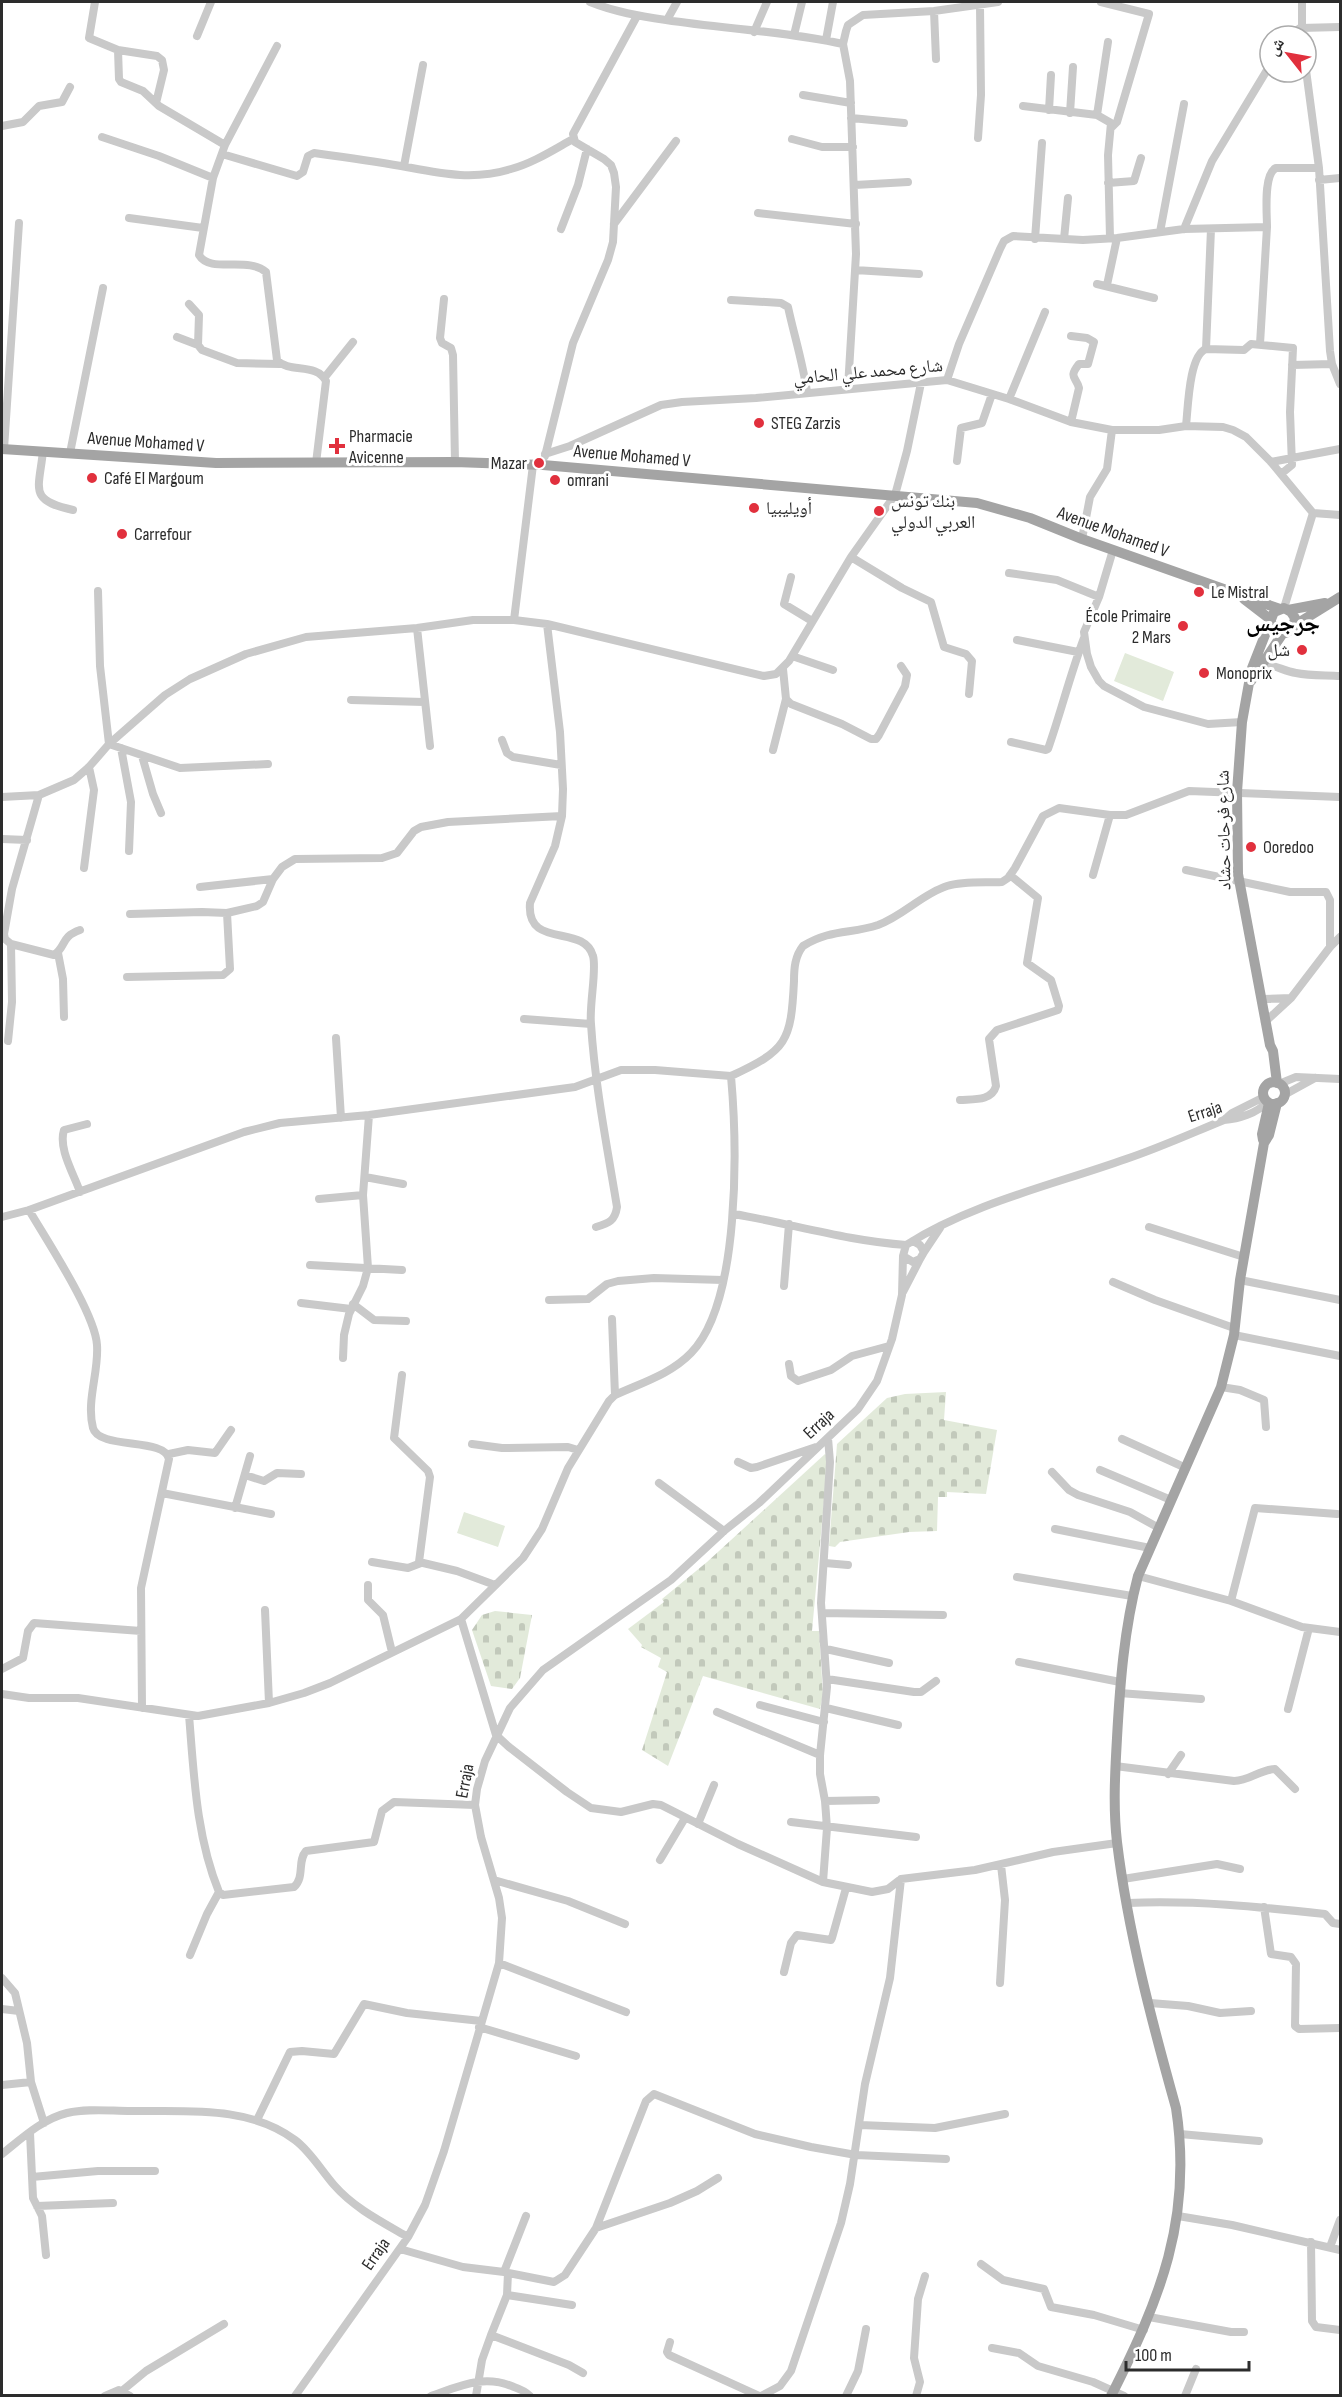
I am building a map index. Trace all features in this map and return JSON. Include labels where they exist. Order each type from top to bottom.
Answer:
[{"type":"main road","name":"Avenue Mohamed V","points":[[3,449],[216,463],[540,461],[977,503],[1030,518],[1082,539],[1284,609]]},
{"type":"main road","name":"Avenue Mohamed V","points":[[1242,596],[1271,621]]},
{"type":"main road","points":[[1336,599],[1283,633],[1275,630],[1271,621],[1274,612],[1336,599]]},
{"type":"main road","points":[[1284,609],[1293,614],[1294,625]]},
{"type":"main road","name":"شارع فرحات حشاد","points":[[1271,621],[1252,669],[1249,684],[1242,722],[1238,792],[1239,883],[1265,1022],[1273,1052],[1275,1083]]},
{"type":"main road","name":"شارع فرحات حشاد","points":[[1249,684],[1283,633]]},
{"type":"main road","points":[[1116,2394],[1144,2330],[1164,2276],[1179,2216],[1180,2134],[1128,1903],[1117,1843],[1114,1791],[1120,1688],[1132,1596],[1138,1576],[1221,1387],[1234,1331],[1240,1280],[1264,1143],[1262,1134],[1272,1100],[1283,1088],[1275,1083],[1263,1091],[1272,1100]]},
{"type":"street","points":[[95,2],[89,38],[118,50],[157,56],[162,60],[164,70],[156,103]]},
{"type":"street","points":[[197,36],[211,2]]},
{"type":"street","points":[[590,2],[606,9],[637,16],[753,32],[794,35],[843,44]]},
{"type":"street","points":[[667,20],[677,2]]},
{"type":"street","points":[[753,32],[767,2]]},
{"type":"street","points":[[794,35],[802,2]]},
{"type":"street","points":[[826,40],[833,2]]},
{"type":"street","points":[[848,388],[856,224],[849,68],[843,44],[848,25],[863,15],[980,6],[996,2]]},
{"type":"street","points":[[1101,2],[1149,14],[1123,105],[1117,122],[1112,127]]},
{"type":"street","points":[[1301,24],[1302,2]]},
{"type":"street","points":[[978,138],[981,95],[980,6]]},
{"type":"street","points":[[936,59],[939,8]]},
{"type":"street","points":[[573,139],[573,134],[637,16]]},
{"type":"street","points":[[1318,30],[1341,27]]},
{"type":"street","points":[[1097,115],[1108,42]]},
{"type":"street","points":[[277,46],[225,145],[213,178],[199,251],[201,259],[212,263],[251,265],[266,272],[275,351],[280,364]]},
{"type":"street","points":[[118,50],[121,82],[142,91],[156,103],[225,145]]},
{"type":"street","points":[[404,166],[423,65]]},
{"type":"street","points":[[1070,113],[1073,67]]},
{"type":"street","points":[[1049,110],[1051,75]]},
{"type":"street","points":[[1184,229],[1212,161],[1259,84]]},
{"type":"street","points":[[1308,84],[1319,168],[1332,364],[1341,384]]},
{"type":"street","points":[[2,126],[23,122],[39,106],[62,102],[70,87]]},
{"type":"street","points":[[803,95],[851,103]]},
{"type":"street","points":[[1160,232],[1184,104]]},
{"type":"street","points":[[1023,106],[1097,115],[1109,120],[1112,127],[1108,155],[1108,183],[1113,238],[1107,285]]},
{"type":"street","points":[[852,118],[904,123]]},
{"type":"street","points":[[102,137],[159,156],[213,178]]},
{"type":"street","points":[[514,620],[540,461],[570,353],[608,260],[613,242],[616,187],[614,173],[604,159],[573,139]]},
{"type":"street","points":[[222,154],[297,176],[303,172],[308,156],[314,153],[404,166],[443,175],[489,174],[530,162],[573,139]]},
{"type":"street","points":[[792,139],[822,147],[853,147]]},
{"type":"street","points":[[614,225],[676,141]]},
{"type":"street","points":[[1035,239],[1042,143]]},
{"type":"street","points":[[561,229],[578,185],[587,149]]},
{"type":"street","points":[[1108,183],[1134,181],[1141,158]]},
{"type":"street","points":[[1260,345],[1270,172],[1276,168],[1319,168]]},
{"type":"street","points":[[1319,180],[1341,177]]},
{"type":"street","points":[[855,185],[908,182]]},
{"type":"street","points":[[1064,239],[1068,198]]},
{"type":"street","points":[[758,213],[856,224]]},
{"type":"street","points":[[129,218],[203,228]]},
{"type":"street","points":[[3,449],[19,223]]},
{"type":"street","points":[[947,380],[958,344],[1004,241],[1013,236],[1035,239],[1113,238],[1184,229],[1267,227]]},
{"type":"street","points":[[1206,349],[1211,229]]},
{"type":"street","points":[[855,270],[919,274]]},
{"type":"street","points":[[1097,284],[1154,298]]},
{"type":"street","points":[[70,453],[103,288]]},
{"type":"street","points":[[444,299],[440,338],[442,343],[452,349],[454,462]]},
{"type":"street","points":[[731,300],[781,303],[788,307],[807,392]]},
{"type":"street","points":[[189,304],[199,315],[198,345]]},
{"type":"street","points":[[1010,399],[1045,312]]},
{"type":"street","points":[[1071,336],[1087,338],[1094,342],[1088,364],[1079,364],[1073,374],[1079,388],[1071,422]]},
{"type":"street","points":[[177,337],[231,362],[280,364],[317,372],[325,377]]},
{"type":"street","points":[[316,463],[325,377],[353,342]]},
{"type":"street","points":[[1186,426],[1195,359],[1199,353],[1206,349],[1244,350],[1249,344],[1291,346],[1293,348],[1292,465],[1281,474]]},
{"type":"street","points":[[1292,365],[1332,364]]},
{"type":"street","name":"شارع محمد علي الحامي","points":[[540,461],[661,405],[947,380],[1010,399],[1071,422],[1112,430],[1159,430],[1186,426],[1223,427],[1233,430],[1246,437],[1271,462],[1313,513]]},
{"type":"street","points":[[2,797],[39,795],[74,780],[109,744],[165,694],[190,679],[246,654],[306,637],[417,628],[473,620],[514,620],[547,624],[764,676],[776,674],[783,669],[792,656],[850,557],[895,495],[921,383]]},
{"type":"street","points":[[957,461],[961,428],[982,423],[992,394]]},
{"type":"street","points":[[1082,539],[1090,497],[1107,469],[1112,430]]},
{"type":"street","points":[[1271,462],[1341,449]]},
{"type":"street","points":[[43,451],[38,494],[43,500],[53,505],[73,510]]},
{"type":"street","points":[[1284,609],[1313,513],[1341,515]]},
{"type":"street","points":[[1011,742],[1048,749],[1063,708],[1071,671],[1099,597],[1113,550]]},
{"type":"street","points":[[850,557],[902,588],[931,602],[944,647],[966,654],[972,661],[969,694]]},
{"type":"street","points":[[1009,573],[1057,580],[1099,597]]},
{"type":"street","points":[[791,577],[784,604],[812,621]]},
{"type":"street","points":[[98,591],[100,666],[109,744]]},
{"type":"street","points":[[547,624],[560,732],[562,816],[555,846],[530,903],[530,912],[532,921],[538,928],[575,939],[586,945],[593,955],[590,1006],[596,1079],[617,1207],[616,1216],[608,1223],[596,1227]]},
{"type":"street","points":[[417,628],[430,746]]},
{"type":"street","points":[[1084,638],[1094,674],[1104,686],[1113,691],[1144,707],[1208,724],[1242,722]]},
{"type":"street","points":[[1017,640],[1078,652]]},
{"type":"street","points":[[792,656],[832,670]]},
{"type":"street","points":[[1263,664],[1274,665],[1297,674],[1341,676]]},
{"type":"street","points":[[786,699],[791,704],[876,739],[907,680],[908,675],[901,666]]},
{"type":"street","points":[[773,750],[786,699],[783,669]]},
{"type":"street","points":[[351,700],[424,702]]},
{"type":"street","points":[[502,740],[507,753],[513,757],[561,765]]},
{"type":"street","points":[[109,744],[180,768],[268,764]]},
{"type":"street","points":[[121,748],[131,802],[129,852]]},
{"type":"street","points":[[142,756],[161,813]]},
{"type":"street","points":[[84,868],[93,790],[89,767]]},
{"type":"street","points":[[2,1217],[29,1210],[261,1126],[369,1115],[575,1087],[621,1070],[655,1070],[731,1076],[774,1052],[788,1035],[793,1002],[794,965],[803,946],[833,932],[870,927],[886,922],[936,890],[948,886],[1002,882],[1010,875],[1036,825],[1043,816],[1051,811],[1059,808],[1126,815],[1189,791],[1341,797]]},
{"type":"street","points":[[8,1041],[12,1002],[4,934],[12,889],[39,795]]},
{"type":"street","points":[[1093,875],[1110,815]]},
{"type":"street","points":[[130,914],[227,913],[257,906],[268,894],[273,879],[282,867],[295,859],[382,858],[397,853],[414,831],[421,827],[448,822],[562,816]]},
{"type":"street","points":[[2,839],[27,840]]},
{"type":"street","points":[[1186,870],[1290,892],[1326,892],[1330,900],[1330,947]]},
{"type":"street","points":[[960,1100],[986,1097],[995,1091],[989,1039],[991,1034],[996,1030],[1058,1010],[1051,980],[1026,963],[1038,898],[1010,875]]},
{"type":"street","points":[[200,887],[273,879]]},
{"type":"street","points":[[127,977],[223,975],[230,969],[227,913]]},
{"type":"street","points":[[64,1017],[63,979],[58,953],[67,936],[80,930]]},
{"type":"street","points":[[1265,1022],[1291,999],[1330,947],[1341,937]]},
{"type":"street","points":[[6,941],[51,955],[58,953]]},
{"type":"street","points":[[1261,999],[1291,999]]},
{"type":"street","points":[[524,1019],[591,1024]]},
{"type":"street","points":[[336,1038],[341,1118]]},
{"type":"street","points":[[2,1694],[29,1698],[78,1698],[189,1715],[210,1715],[304,1693],[330,1683],[461,1619],[523,1558],[535,1542],[578,1450],[603,1409],[615,1395],[662,1374],[691,1353],[711,1320],[723,1280],[734,1214],[734,1114],[731,1076]]},
{"type":"street","points":[[1275,1083],[1296,1077],[1341,1078]]},
{"type":"street","name":"Erraja","points":[[906,1248],[947,1222],[1129,1158],[1224,1120],[1232,1113],[1272,1100],[1318,1077]]},
{"type":"street","points":[[343,1358],[344,1335],[352,1307],[368,1268],[363,1195],[369,1115]]},
{"type":"street","points":[[80,1191],[65,1151],[62,1136],[64,1130],[87,1124]]},
{"type":"street","points":[[364,1177],[403,1184]]},
{"type":"street","points":[[319,1199],[363,1195]]},
{"type":"street","points":[[29,1210],[82,1304],[95,1333],[97,1352],[93,1428],[101,1437],[165,1451],[170,1459],[141,1588],[142,1708]]},
{"type":"street","points":[[734,1214],[906,1248],[920,1245],[922,1256]]},
{"type":"street","points":[[902,1295],[933,1236],[947,1222]]},
{"type":"street","points":[[784,1286],[789,1224]]},
{"type":"street","points":[[1149,1227],[1244,1257]]},
{"type":"street","points":[[906,1248],[909,1261],[922,1256]]},
{"type":"street","points":[[902,1295],[906,1248]]},
{"type":"street","points":[[310,1265],[402,1270]]},
{"type":"street","points":[[549,1300],[588,1299],[607,1284],[618,1281],[654,1278],[723,1280]]},
{"type":"street","points":[[1240,1280],[1341,1300]]},
{"type":"street","points":[[1113,1282],[1234,1331],[1341,1356]]},
{"type":"street","name":"Erraja","points":[[295,2396],[408,2236],[425,2205],[444,2151],[499,1963],[502,1918],[481,1837],[476,1804],[477,1789],[485,1761],[510,1708],[543,1670],[671,1580],[724,1531],[759,1503],[858,1409],[880,1373],[902,1295]]},
{"type":"street","points":[[301,1303],[352,1307],[375,1320],[406,1321]]},
{"type":"street","points":[[612,1319],[615,1395]]},
{"type":"street","points":[[789,1364],[791,1376],[798,1381],[831,1370],[852,1356],[889,1346]]},
{"type":"street","points":[[402,1375],[394,1438],[428,1471],[430,1477],[418,1558],[420,1563]]},
{"type":"street","points":[[1221,1387],[1240,1390],[1264,1400],[1266,1427]]},
{"type":"street","points":[[168,1454],[188,1450],[215,1453],[231,1430]]},
{"type":"street","points":[[823,1882],[827,1828],[820,1774],[820,1755],[825,1722],[827,1679],[822,1613],[830,1462],[828,1438]]},
{"type":"street","points":[[1122,1439],[1186,1468]]},
{"type":"street","points":[[472,1444],[502,1448],[568,1447],[578,1450]]},
{"type":"street","points":[[738,1462],[745,1467],[757,1467],[796,1452],[818,1447]]},
{"type":"street","points":[[235,1508],[250,1456]]},
{"type":"street","points":[[1100,1470],[1171,1500]]},
{"type":"street","points":[[1052,1472],[1069,1490],[1078,1495],[1130,1512],[1159,1528]]},
{"type":"street","points":[[245,1475],[264,1481],[277,1473],[301,1474]]},
{"type":"street","points":[[658,1483],[724,1531]]},
{"type":"street","points":[[162,1493],[271,1514]]},
{"type":"street","points":[[1231,1601],[1255,1508],[1337,1514]]},
{"type":"street","points":[[1055,1529],[1150,1548]]},
{"type":"street","points":[[372,1562],[408,1568],[420,1563],[457,1571],[495,1585]]},
{"type":"street","points":[[825,1563],[848,1565]]},
{"type":"street","points":[[1138,1576],[1231,1601],[1280,1620],[1310,1628],[1341,1632]]},
{"type":"street","points":[[1017,1577],[1132,1596]]},
{"type":"street","points":[[368,1585],[368,1600],[383,1615],[392,1652]]},
{"type":"street","points":[[265,1610],[269,1703]]},
{"type":"street","points":[[822,1613],[944,1615]]},
{"type":"street","points":[[461,1619],[496,1734],[537,1769],[591,1808],[621,1812],[653,1804],[661,1805],[823,1882],[846,1888],[882,1892],[902,1879],[975,1870],[1053,1852],[1117,1843]]},
{"type":"street","points":[[2,1669],[23,1658],[28,1631],[34,1623],[141,1631]]},
{"type":"street","points":[[1288,1709],[1310,1628]]},
{"type":"street","points":[[826,1650],[889,1663]]},
{"type":"street","points":[[1019,1662],[1120,1688],[1201,1699]]},
{"type":"street","points":[[827,1679],[914,1692],[921,1692],[936,1681]]},
{"type":"street","points":[[760,1705],[825,1722]]},
{"type":"street","points":[[826,1708],[898,1725]]},
{"type":"street","points":[[717,1712],[820,1755]]},
{"type":"street","points":[[189,1715],[196,1800],[206,1857],[219,1892],[223,1895],[294,1887],[299,1882],[302,1857],[306,1851],[374,1842],[380,1815],[388,1805],[394,1802],[476,1804]]},
{"type":"street","points":[[1168,1774],[1180,1755]]},
{"type":"street","points":[[1116,1766],[1242,1781],[1250,1779],[1255,1773],[1275,1769],[1295,1789]]},
{"type":"street","points":[[698,1824],[714,1785]]},
{"type":"street","points":[[825,1801],[876,1800]]},
{"type":"street","points":[[660,1860],[685,1818]]},
{"type":"street","points":[[791,1822],[916,1837]]},
{"type":"street","points":[[1123,1879],[1217,1864],[1240,1869]]},
{"type":"street","points":[[1000,1983],[1005,1900],[1001,1865]]},
{"type":"street","points":[[670,2342],[667,2352],[669,2355],[760,2396],[780,2386],[791,2370],[841,2223],[856,2155],[867,2075],[890,1978],[902,1879]]},
{"type":"street","points":[[494,1880],[568,1901],[626,1924]]},
{"type":"street","points":[[784,1972],[791,1943],[797,1935],[831,1940],[846,1888]]},
{"type":"street","points":[[190,1955],[219,1892]]},
{"type":"street","points":[[1128,1903],[1210,1903],[1264,1907],[1325,1914],[1333,1923],[1341,1923]]},
{"type":"street","points":[[1264,1907],[1271,1954],[1291,1957],[1296,1964],[1295,2026],[1299,2029],[1341,2028]]},
{"type":"street","points":[[499,1963],[626,2013]]},
{"type":"street","points":[[2,1978],[15,1993],[27,2043],[31,2082],[44,2123]]},
{"type":"street","points":[[1150,2003],[1188,2006],[1220,2013],[1251,2011]]},
{"type":"street","points":[[257,2121],[290,2052],[302,2051],[331,2056],[364,2004],[480,2024],[576,2056]]},
{"type":"street","points":[[2,2009],[19,2011]]},
{"type":"street","points":[[2,2085],[31,2082]]},
{"type":"street","points":[[400,2249],[463,2267],[506,2272],[551,2282],[561,2280],[596,2228],[646,2101],[654,2094],[755,2134],[856,2155],[946,2159]]},
{"type":"street","points":[[2,2154],[44,2123],[67,2113],[85,2110],[224,2114],[257,2121],[295,2140],[350,2201],[375,2219],[408,2236]]},
{"type":"street","points":[[860,2125],[935,2128],[1005,2114]]},
{"type":"street","points":[[30,2133],[33,2198],[42,2216],[46,2255]]},
{"type":"street","points":[[1180,2134],[1259,2141]]},
{"type":"street","points":[[32,2177],[98,2171],[155,2171]]},
{"type":"street","points":[[596,2228],[670,2203],[697,2191],[718,2178]]},
{"type":"street","points":[[38,2206],[113,2203]]},
{"type":"street","points":[[476,2396],[477,2381],[491,2335],[507,2295],[506,2272],[526,2216]]},
{"type":"street","points":[[1179,2216],[1232,2225],[1341,2250]]},
{"type":"street","points":[[1330,2247],[1341,2220]]},
{"type":"street","points":[[1311,2242],[1312,2321],[1316,2327],[1341,2330]]},
{"type":"street","points":[[981,2264],[1003,2280],[1044,2289],[1051,2307],[1094,2315],[1144,2330]]},
{"type":"street","points":[[916,2396],[920,2382],[914,2358],[918,2299],[925,2276]]},
{"type":"street","points":[[507,2295],[572,2305]]},
{"type":"street","points":[[1149,2317],[1202,2328],[1244,2332]]},
{"type":"street","points":[[105,2396],[116,2390],[126,2393],[146,2371],[224,2324]]},
{"type":"street","points":[[846,2396],[858,2371],[866,2329]]},
{"type":"street","points":[[491,2335],[569,2365],[583,2373]]},
{"type":"street","points":[[992,2348],[1019,2353],[1038,2366],[1092,2382],[1116,2394]]},
{"type":"street","points":[[1185,2396],[1196,2369]]},
{"type":"street","points":[[431,2396],[477,2381],[497,2380],[530,2396]]},
{"type":"green space","points":[[1125,653],[1174,672],[1163,701],[1114,681]]},
{"type":"green space","points":[[946,1392],[944,1420],[997,1430],[986,1494],[947,1492],[947,1497],[938,1497],[937,1531],[909,1532],[840,1542],[835,1547],[829,1546],[837,1444],[887,1398],[905,1394]]},
{"type":"green space","points":[[825,1454],[828,1458],[812,1631],[819,1631],[823,1695],[820,1709],[703,1676],[668,1766],[642,1750],[667,1672],[658,1667],[661,1658],[641,1647],[642,1645],[628,1629],[664,1602],[662,1599],[707,1562]]},
{"type":"green space","points":[[464,1512],[505,1526],[498,1547],[457,1533]]},
{"type":"green space","points":[[495,1611],[532,1615],[520,1678],[512,1689],[491,1686],[472,1630],[482,1615]]},
{"type":"place","name":"STEG Zarzis","points":[[759,423]]},
{"type":"place","name":"Pharmacie Avicenne","points":[[337,446]]},
{"type":"place","name":"Mazar","points":[[539,463]]},
{"type":"place","name":"Café El Margoum","points":[[92,478]]},
{"type":"place","name":"omrani","points":[[555,480]]},
{"type":"place","name":"أويليبيا","points":[[754,508]]},
{"type":"place","name":"بنك تونس العربي الدولي","points":[[879,511]]},
{"type":"place","name":"Carrefour","points":[[122,534]]},
{"type":"place","name":"Le Mistral","points":[[1199,592]]},
{"type":"place","name":"École Primaire 2 Mars","points":[[1183,626]]},
{"type":"place","name":"شل","points":[[1302,650]]},
{"type":"place","name":"Monoprix","points":[[1204,673]]},
{"type":"place","name":"Ooredoo","points":[[1251,847]]},
{"type":"district","name":"جرجيس","points":[[1283,623]]}]
